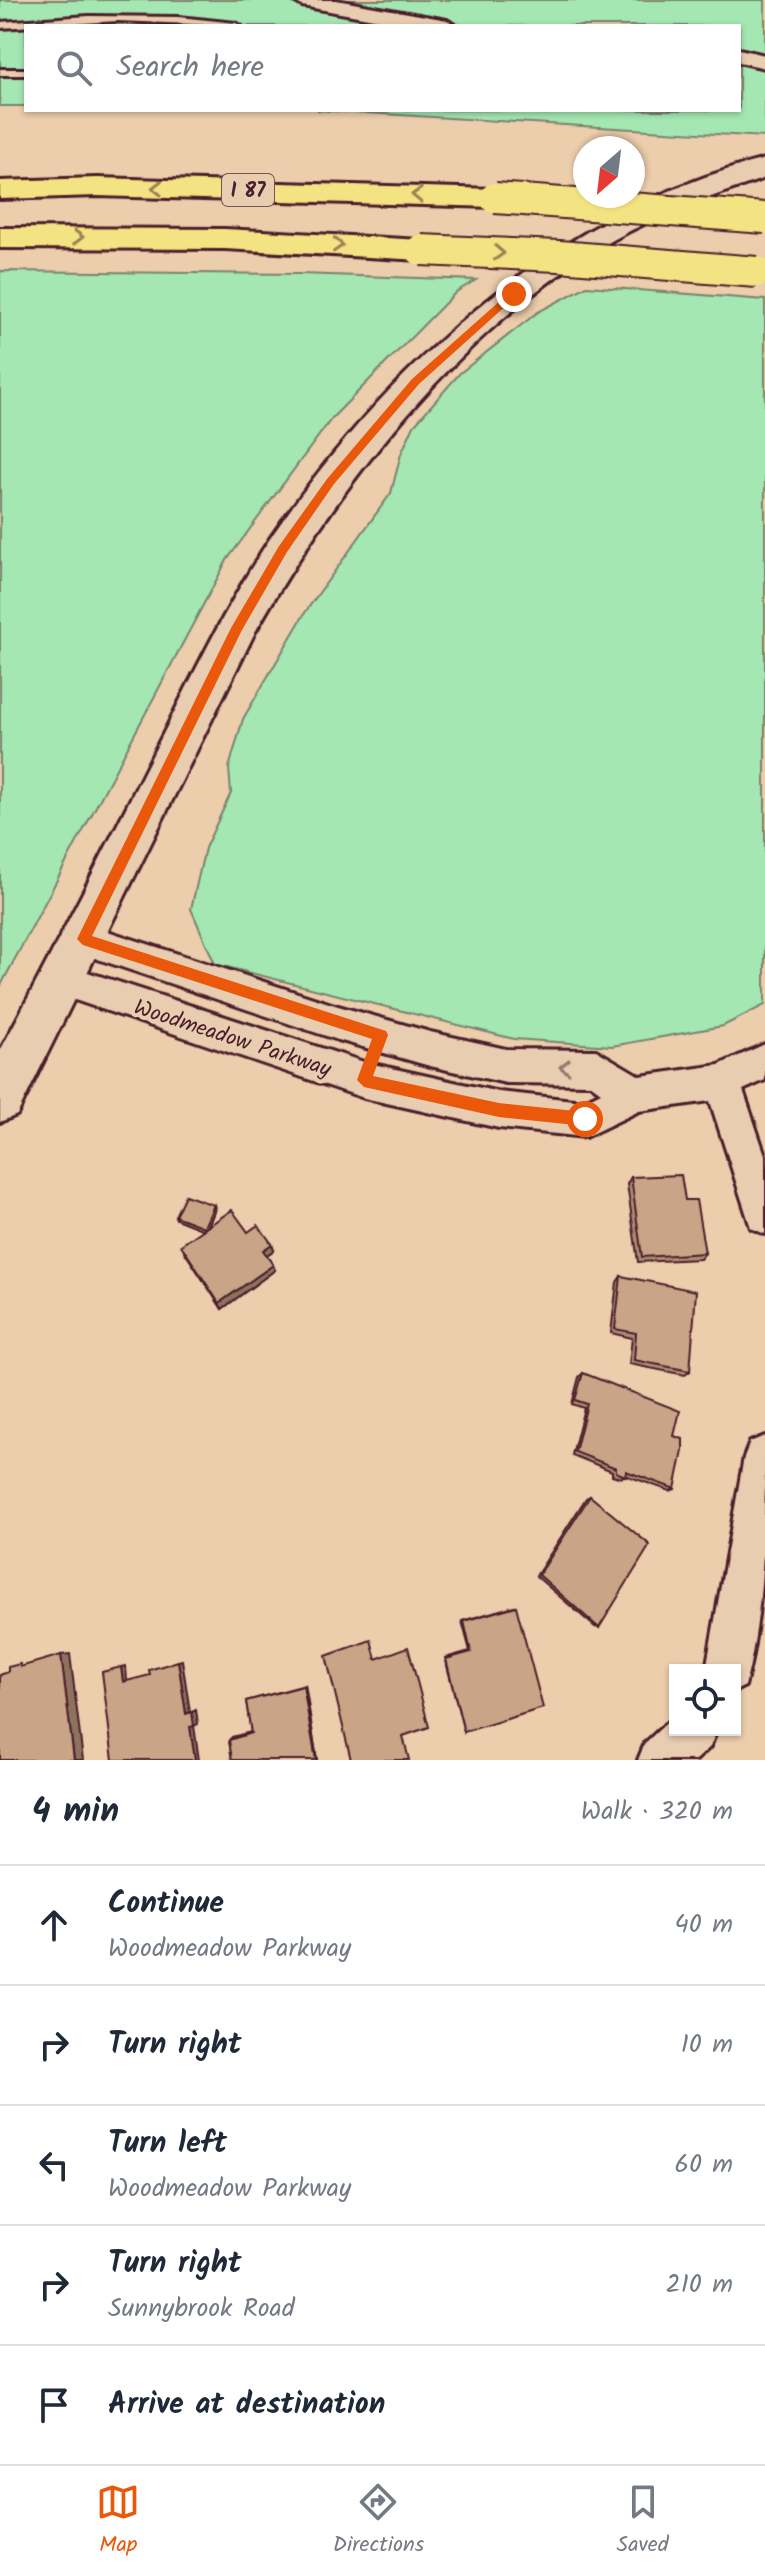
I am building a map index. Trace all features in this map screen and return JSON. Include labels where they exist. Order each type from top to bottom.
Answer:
[{"type":"highway","name":"I 87","points":[[0,190],[113,188],[495,198],[765,218]]},
{"type":"highway","points":[[0,238],[225,239],[559,256],[761,272]]},
{"type":"main road","points":[[0,1099],[73,960],[237,628],[283,549],[331,481],[416,382],[514,294],[601,234],[663,204],[765,168]]},
{"type":"street","points":[[302,0],[436,24]]},
{"type":"street","points":[[741,56],[765,62]]},
{"type":"street","name":"Woodmeadow Parkway","points":[[73,960],[506,1066],[596,1067],[635,1094]]},
{"type":"street","name":"Woodmeadow Parkway","points":[[73,960],[364,1080],[499,1110],[585,1119],[635,1094],[722,1082],[765,1061]]},
{"type":"street","points":[[364,1080],[381,1035]]},
{"type":"street","points":[[722,1082],[765,1214]]},
{"type":"street","points":[[730,1664],[765,1457]]},
{"type":"street","points":[[662,1760],[687,1736]]},
{"type":"lane","points":[[0,25],[64,19],[221,24]]},
{"type":"lane","points":[[0,72],[24,72]]},
{"type":"green space","points":[[0,0],[765,0],[765,137],[350,112],[741,112],[741,24],[24,24],[24,106],[0,106]]},
{"type":"green space","points":[[0,271],[299,274],[476,280],[456,292],[332,418],[227,560],[0,987]]},
{"type":"green space","points":[[587,286],[765,300],[765,1005],[723,1026],[612,1046],[514,1039],[215,964],[191,909],[205,848],[231,793],[229,768],[243,719],[306,611],[391,493],[401,454],[414,425],[460,373],[538,312]]},
{"type":"building","points":[[681,1175],[685,1200],[696,1200],[705,1253],[642,1257],[631,1177]]},
{"type":"building","points":[[185,1195],[214,1205],[204,1227],[175,1216]]},
{"type":"building","points":[[232,1210],[248,1232],[258,1225],[272,1244],[263,1250],[273,1265],[219,1303],[181,1245]]},
{"type":"building","points":[[621,1276],[696,1291],[690,1371],[634,1360],[636,1333],[615,1329]]},
{"type":"building","points":[[583,1373],[680,1411],[674,1436],[683,1439],[683,1451],[675,1489],[626,1471],[625,1476],[616,1472],[616,1468],[575,1452],[587,1404],[575,1400]]},
{"type":"building","points":[[590,1496],[650,1545],[599,1628],[539,1575]]},
{"type":"building","points":[[516,1606],[543,1708],[464,1732],[446,1659],[471,1652],[464,1621]]},
{"type":"building","points":[[371,1640],[376,1659],[408,1647],[429,1727],[403,1736],[409,1760],[351,1760],[326,1656]]},
{"type":"building","points":[[61,1655],[74,1760],[0,1760],[0,1675],[8,1672],[8,1667],[20,1664],[20,1667]]},
{"type":"building","points":[[178,1661],[186,1714],[192,1712],[194,1726],[190,1727],[195,1760],[113,1760],[102,1672],[121,1667],[123,1682],[150,1675],[149,1670]]},
{"type":"building","points":[[303,1686],[316,1760],[232,1760],[229,1740],[251,1733],[246,1701]]},
{"type":"route","points":[[514,294],[416,382],[331,481],[283,549],[237,628],[83,939],[381,1035],[364,1080],[499,1110],[585,1119]]}]
